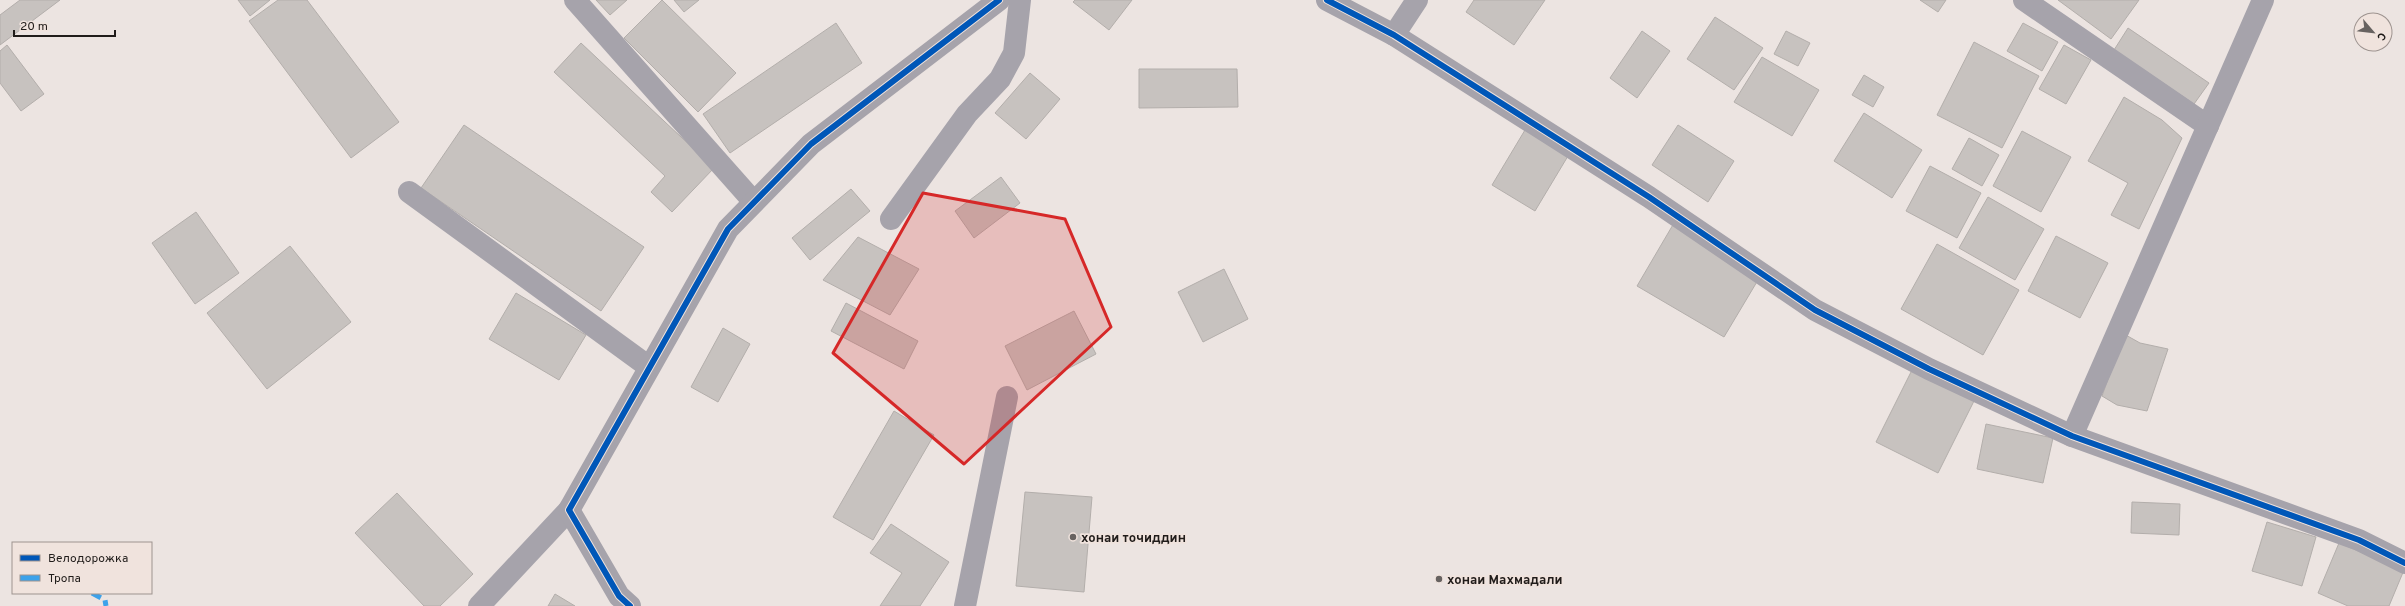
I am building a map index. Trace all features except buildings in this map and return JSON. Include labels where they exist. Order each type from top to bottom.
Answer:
[{"type":"street","points":[[575,0],[753,201]]},
{"type":"street","points":[[479,606],[569,510],[728,228],[811,144],[999,0]]},
{"type":"street","points":[[891,220],[967,114],[1000,79],[1014,52],[1020,0]]},
{"type":"street","points":[[1327,0],[1394,35],[1649,197],[1815,310],[1929,370],[2072,436],[2359,540],[2405,563]]},
{"type":"street","points":[[1394,35],[1417,0]]},
{"type":"street","points":[[2024,0],[2208,126]]},
{"type":"street","points":[[2072,436],[2263,0]]},
{"type":"street","points":[[409,192],[649,367]]},
{"type":"street","points":[[965,606],[1007,397]]},
{"type":"street","points":[[569,510],[619,596],[630,606]]},
{"type":"highlighted area","points":[[923,193],[1065,219],[1111,327],[964,464],[833,353]]},
{"type":"marked path","points":[[94,594],[105,600],[106,606]]},
{"type":"cycle path","points":[[630,606],[619,596],[569,510],[728,229],[811,144],[999,0]]},
{"type":"cycle path","points":[[1327,0],[1394,35],[1649,197],[1815,310],[1929,369],[2072,436],[2359,540],[2405,563]]},
{"type":"place","name":"хонаи точиддин","points":[[1073,537]]},
{"type":"place","name":"хонаи Махмадали","points":[[1439,579]]}]
